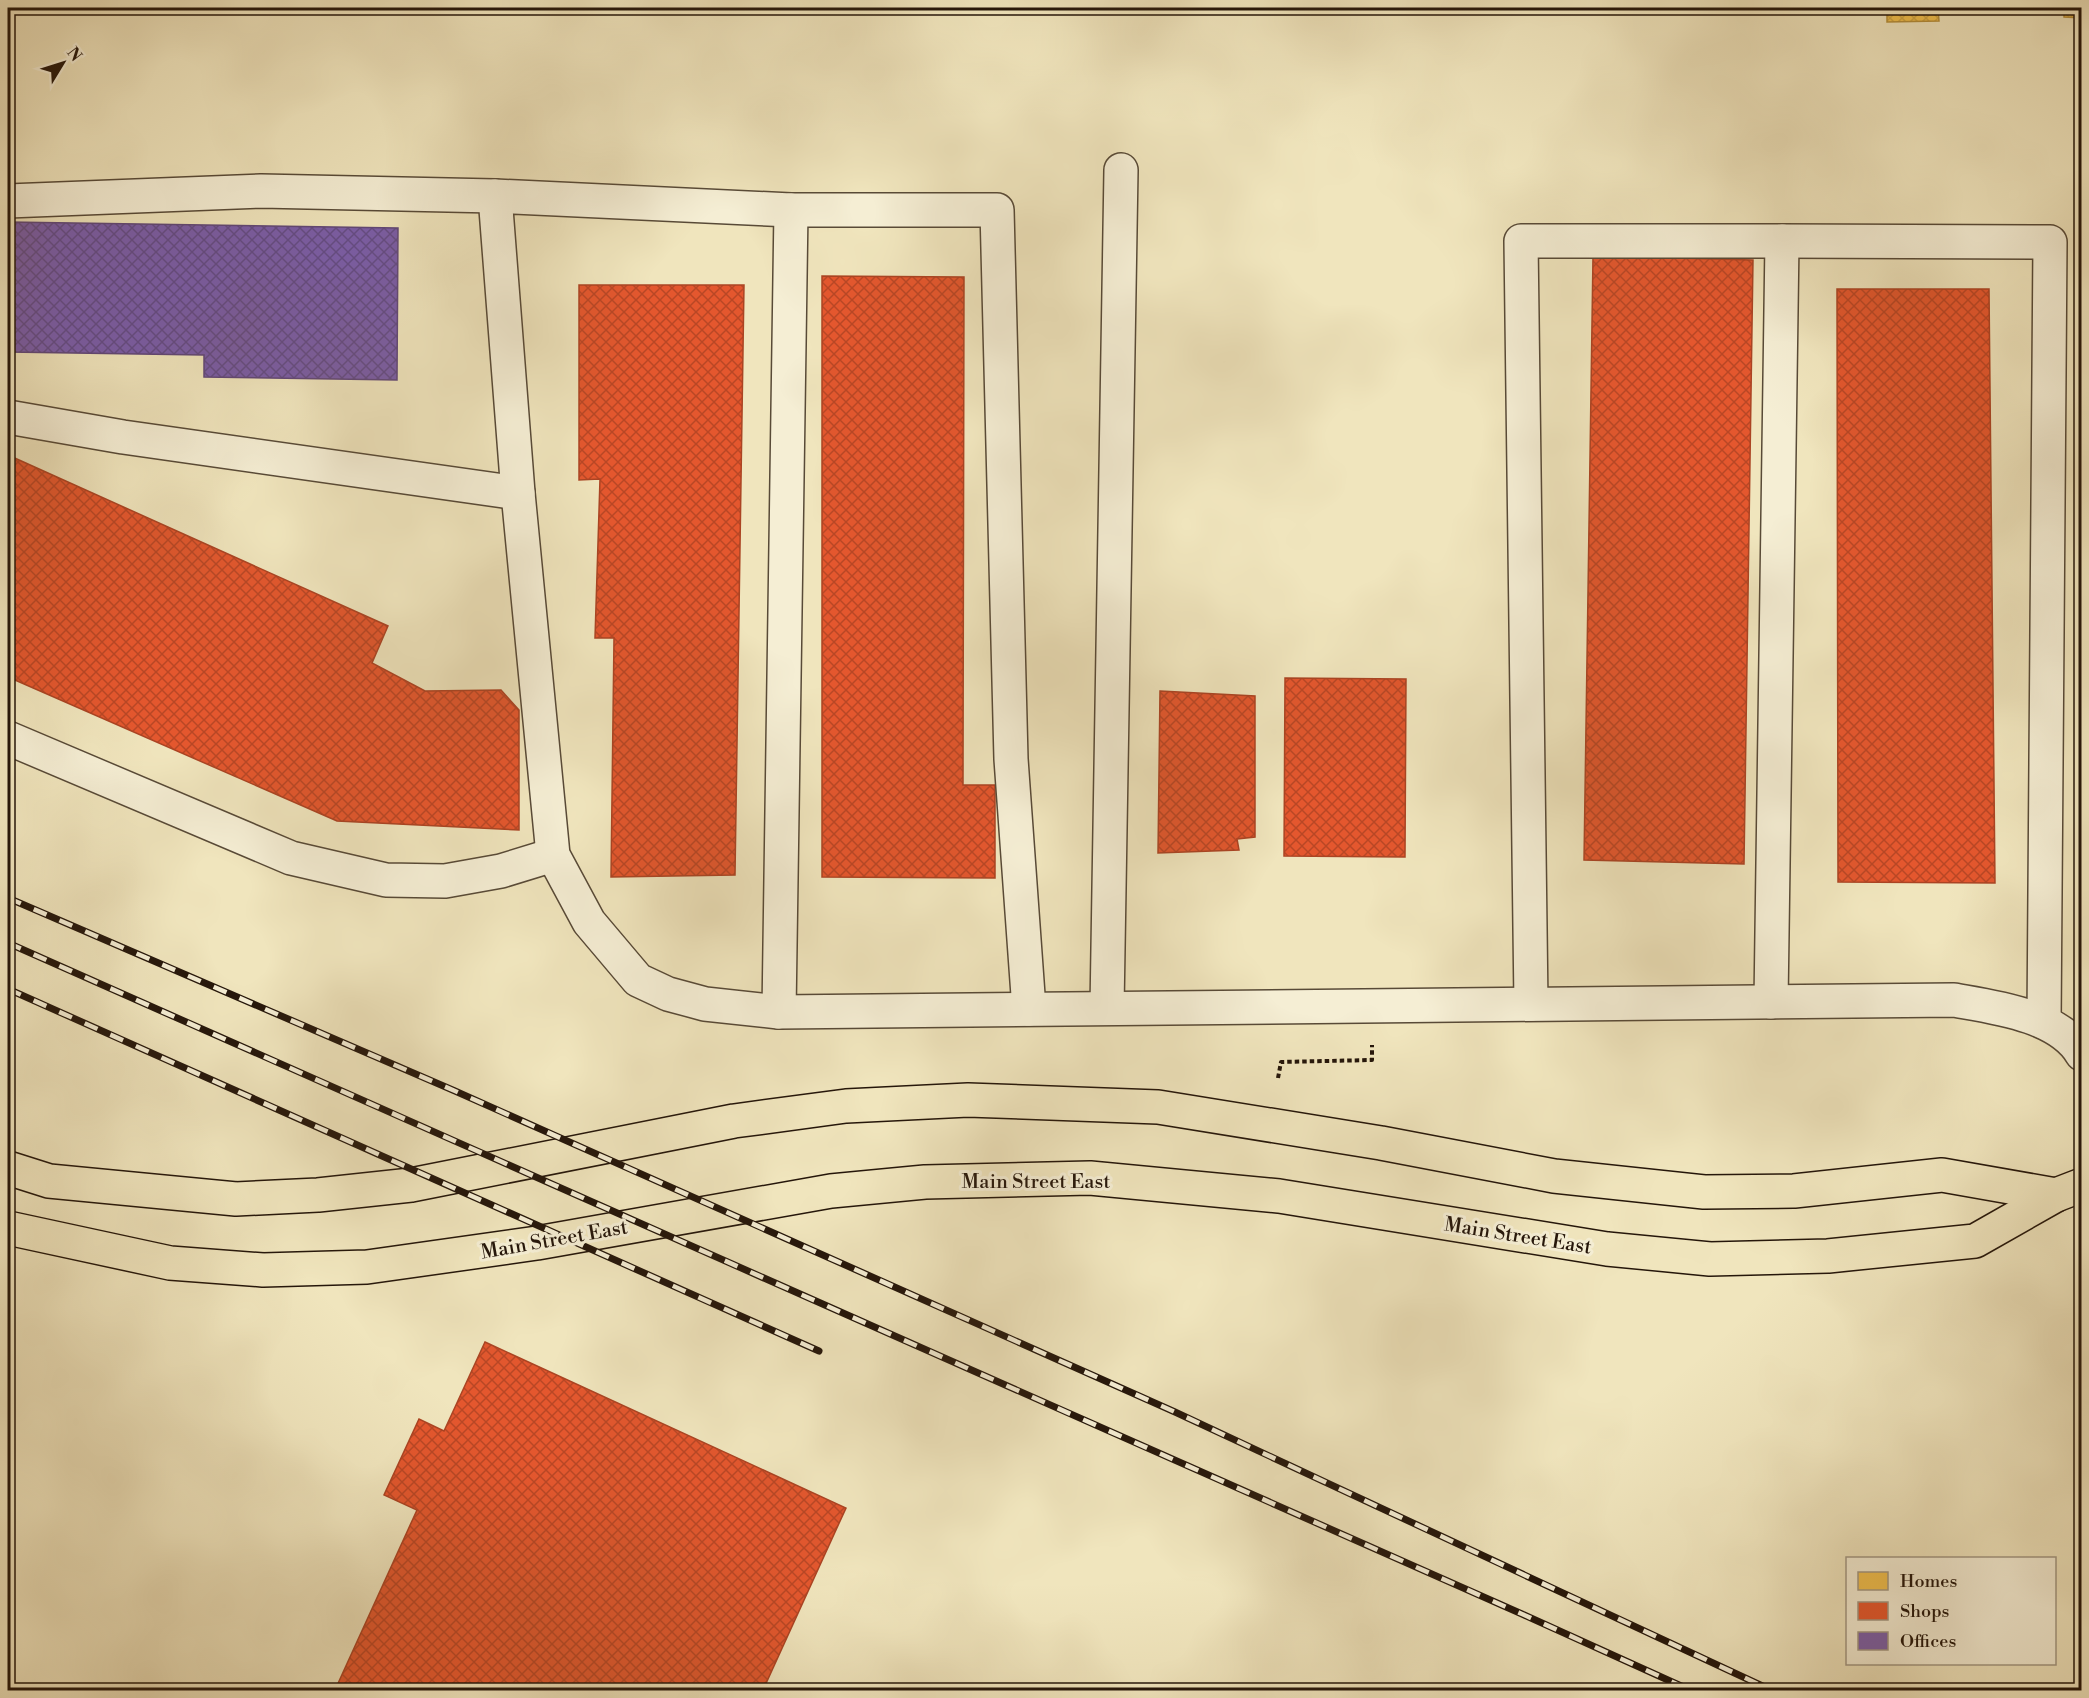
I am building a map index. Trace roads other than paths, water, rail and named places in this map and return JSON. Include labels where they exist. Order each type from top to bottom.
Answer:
[{"type":"main road","name":"Main Street East","points":[[8,1168],[49,1181],[236,1199],[318,1195],[411,1185],[734,1120],[846,1106],[968,1100],[1158,1107],[1381,1143],[1554,1176],[1704,1192],[1794,1191],[1942,1175],[2069,1190]]},
{"type":"main road","name":"Main Street East","points":[[8,1228],[170,1263],[263,1270],[367,1267],[537,1243],[831,1191],[925,1182],[1090,1178],[1279,1196],[1607,1249],[1710,1259],[1828,1256],[1976,1241],[2069,1190]]},
{"type":"street","points":[[1107,1008],[1121,170]]},
{"type":"street","points":[[8,201],[261,190],[495,196],[790,210],[997,210],[1011,759],[1029,1009]]},
{"type":"street","points":[[495,196],[518,493],[553,855],[589,922],[638,980],[668,994],[705,1004],[778,1012],[1954,1000],[2002,1008],[2044,1022],[2075,1043],[2082,1054]]},
{"type":"street","points":[[778,1012],[790,210]]},
{"type":"street","points":[[1531,1004],[1521,241],[2050,242],[2044,1022]]},
{"type":"street","points":[[1772,1002],[1782,241]]},
{"type":"street","points":[[8,417],[123,437],[518,493]]},
{"type":"street","points":[[8,738],[291,858],[386,880],[445,881],[501,871],[553,855]]},
{"type":"railway","points":[[8,898],[455,1091],[1175,1412],[1771,1690]]},
{"type":"railway","points":[[8,943],[1690,1690]]},
{"type":"railway","points":[[8,989],[819,1351]]}]
